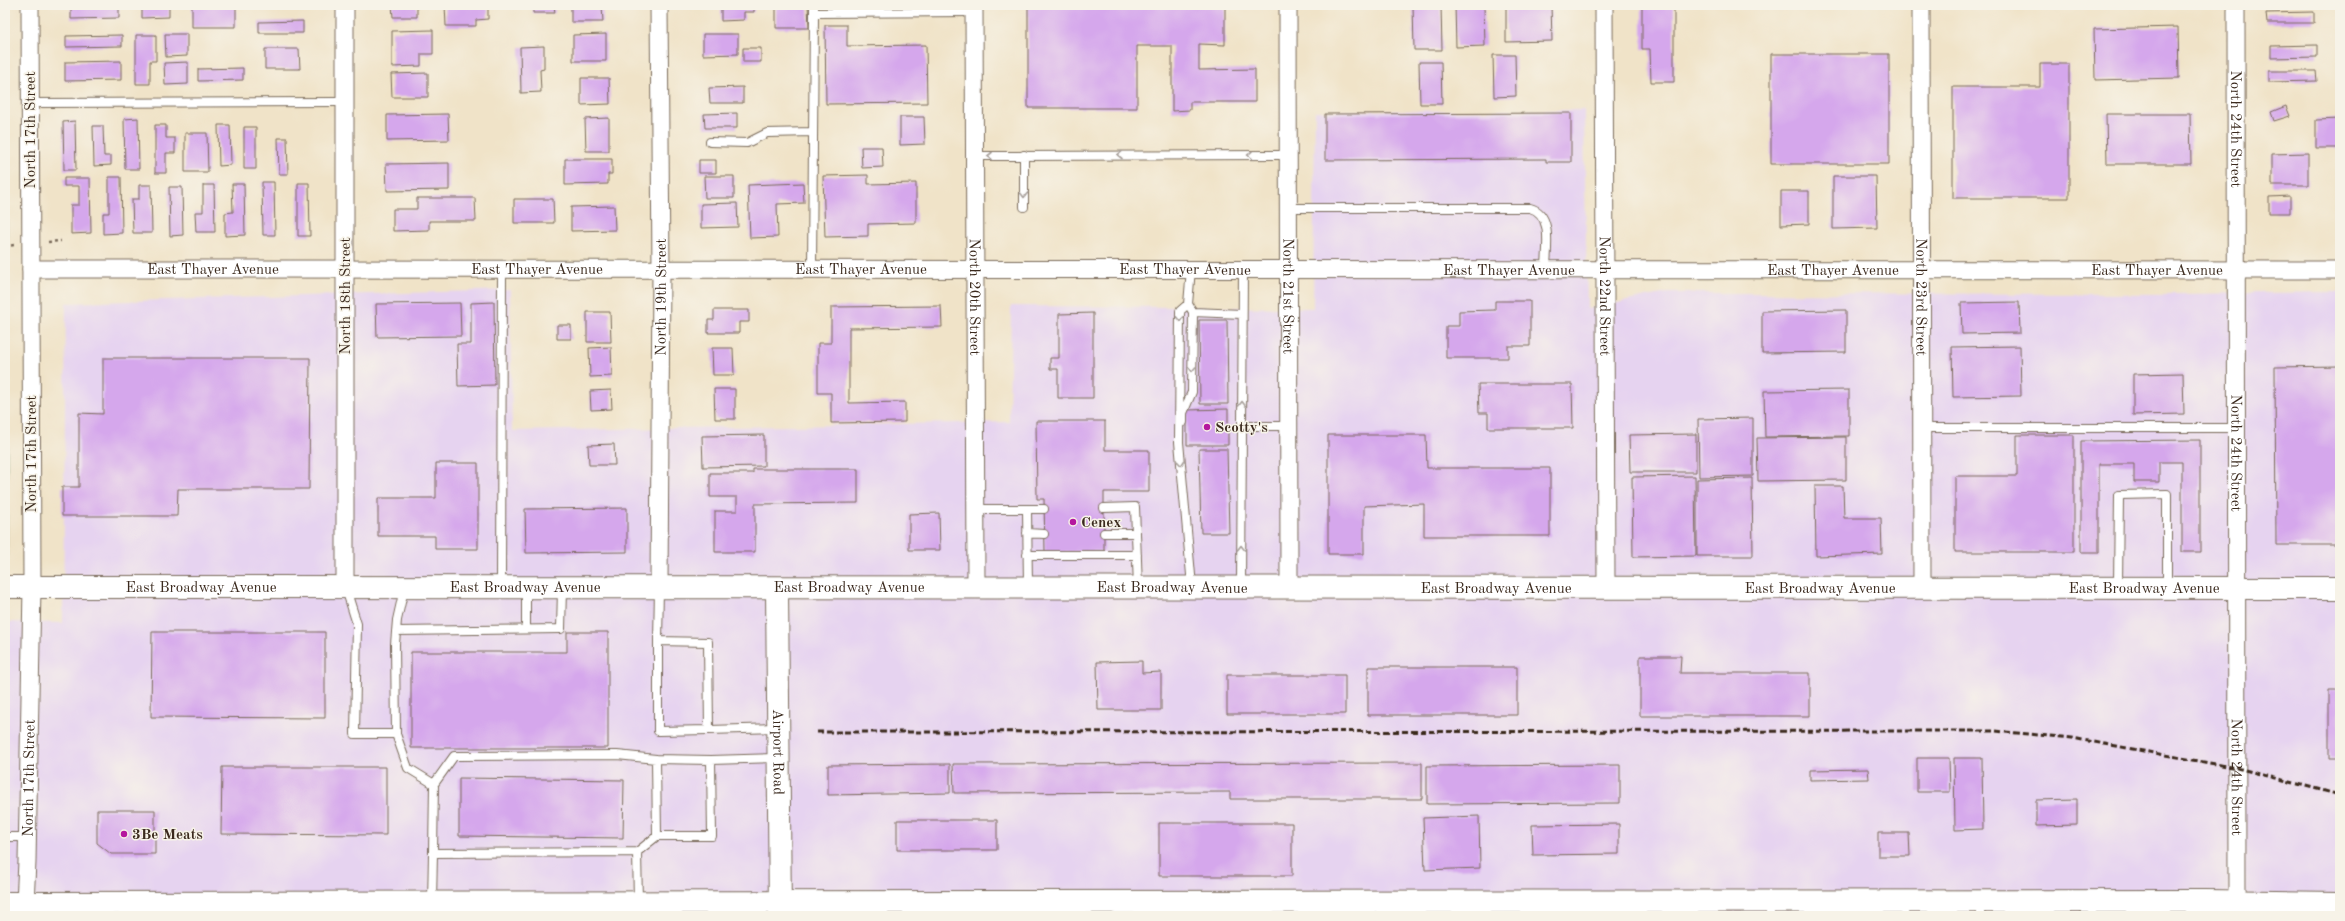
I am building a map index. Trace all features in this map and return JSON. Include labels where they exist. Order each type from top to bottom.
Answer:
[{"type":"street","name":"North 17th Street","points":[[18,905],[27,837],[32,587],[30,5]]},
{"type":"street","name":"North 18th Street","points":[[344,5],[345,588]]},
{"type":"street","name":"North 19th Street","points":[[659,5],[661,270],[659,588]]},
{"type":"street","name":"North 21st Street","points":[[1288,5],[1289,587]]},
{"type":"street","name":"North 22nd Street","points":[[1604,5],[1606,588]]},
{"type":"street","name":"North 23rd Street","points":[[1921,5],[1922,588]]},
{"type":"street","name":"North 24th Street","points":[[2236,5],[2237,909]]},
{"type":"street","name":"North 20th Street","points":[[974,9],[976,588]]},
{"type":"street","name":"East Thayer Avenue","points":[[31,269],[1606,269],[1922,272],[2340,270]]},
{"type":"street","name":"East Broadway Avenue","points":[[5,587],[777,589],[1138,587],[2340,588]]},
{"type":"street","name":"Airport Road","points":[[777,589],[780,909]]},
{"type":"street","points":[[18,905],[638,902],[663,909],[708,905],[780,909],[915,909],[1018,905],[1398,909],[1475,905],[1532,909],[2237,909],[2335,905]]},
{"type":"lane","points":[[812,270],[814,9],[974,9]]},
{"type":"lane","points":[[30,103],[345,102]]},
{"type":"lane","points":[[710,142],[747,143],[767,133],[813,132]]},
{"type":"lane","points":[[1024,155],[1024,207]]},
{"type":"lane","points":[[974,156],[1289,155]]},
{"type":"lane","points":[[1289,208],[1535,209],[1544,217],[1546,222],[1546,269]]},
{"type":"lane","points":[[1179,442],[1183,433],[1183,413],[1192,392],[1193,312],[1188,304],[1191,269]]},
{"type":"lane","points":[[1241,587],[1243,269]]},
{"type":"lane","points":[[501,588],[502,270]]},
{"type":"lane","points":[[1188,304],[1180,311],[1179,442],[1192,587]]},
{"type":"lane","points":[[1193,312],[1242,314]]},
{"type":"lane","points":[[1242,426],[1289,426]]},
{"type":"lane","points":[[1922,428],[2237,428]]},
{"type":"lane","points":[[2118,588],[2119,495],[2167,494],[2167,588]]},
{"type":"lane","points":[[1104,508],[1135,507],[1138,587]]},
{"type":"lane","points":[[975,509],[1044,509]]},
{"type":"lane","points":[[1027,509],[1028,588]]},
{"type":"lane","points":[[1027,533],[1044,534]]},
{"type":"lane","points":[[1104,533],[1136,533]]},
{"type":"lane","points":[[1027,555],[1137,555]]},
{"type":"lane","points":[[345,588],[356,624],[355,734],[396,734]]},
{"type":"lane","points":[[404,588],[396,630],[396,734],[408,768],[434,784]]},
{"type":"lane","points":[[526,588],[526,630]]},
{"type":"lane","points":[[396,630],[561,629],[562,588]]},
{"type":"lane","points":[[659,588],[658,730],[778,728]]},
{"type":"lane","points":[[658,641],[708,642],[710,730]]},
{"type":"lane","points":[[432,902],[434,784],[454,756],[617,755],[656,759],[711,760],[779,758]]},
{"type":"lane","points":[[656,759],[657,836]]},
{"type":"lane","points":[[433,853],[637,852],[657,836],[712,836],[711,760]]},
{"type":"lane","points":[[5,837],[27,837]]},
{"type":"lane","points":[[637,852],[638,902]]},
{"type":"path","points":[[5,246],[9,245]]},
{"type":"shaded area","points":[[1584,110],[1587,309],[1667,293],[2182,294],[2340,292],[2340,916],[5,916],[5,622],[63,623],[66,303],[510,290],[512,431],[1009,422],[1011,306],[1313,308],[1315,111]]},
{"type":"green space","points":[[5,5],[7,5],[7,562],[5,562]]},
{"type":"building","points":[[71,5],[119,5],[119,18],[71,19]]},
{"type":"building","points":[[142,5],[169,5],[169,17],[142,18]]},
{"type":"building","points":[[192,5],[236,5],[236,27],[192,27]]},
{"type":"building","points":[[392,5],[417,5],[417,17],[393,17]]},
{"type":"building","points":[[445,5],[488,5],[488,19],[476,20],[476,26],[446,26]]},
{"type":"building","points":[[533,5],[554,5],[555,13],[533,13]]},
{"type":"building","points":[[571,5],[602,5],[603,22],[571,22]]},
{"type":"building","points":[[721,5],[754,5],[754,12],[744,12],[744,20],[721,21]]},
{"type":"building","points":[[776,5],[808,5],[809,28],[776,28]]},
{"type":"building","points":[[1028,5],[1225,5],[1225,45],[1199,44],[1199,70],[1255,69],[1255,102],[1190,102],[1190,110],[1172,111],[1172,46],[1137,46],[1137,108],[1028,108]]},
{"type":"building","points":[[1413,5],[1441,5],[1442,50],[1414,50]]},
{"type":"building","points":[[1455,5],[1484,5],[1485,46],[1456,47]]},
{"type":"building","points":[[1551,5],[1552,41],[1506,42],[1506,6]]},
{"type":"building","points":[[1642,5],[1674,5],[1674,82],[1651,82],[1650,49],[1642,49]]},
{"type":"building","points":[[2314,12],[2314,23],[2267,23],[2266,13]]},
{"type":"building","points":[[303,21],[303,33],[259,33],[259,22]]},
{"type":"building","points":[[825,25],[847,25],[847,46],[926,45],[927,103],[826,104]]},
{"type":"building","points":[[2178,27],[2179,78],[2095,80],[2094,29]]},
{"type":"building","points":[[433,30],[433,54],[421,54],[421,66],[392,67],[392,31]]},
{"type":"building","points":[[165,34],[187,34],[187,56],[166,57]]},
{"type":"building","points":[[606,34],[606,61],[573,61],[573,35]]},
{"type":"building","points":[[703,34],[738,34],[738,54],[703,55]]},
{"type":"building","points":[[122,35],[122,46],[66,47],[66,36]]},
{"type":"building","points":[[136,35],[156,35],[156,61],[150,61],[150,84],[136,84]]},
{"type":"building","points":[[2317,45],[2317,57],[2271,58],[2271,46]]},
{"type":"building","points":[[544,46],[544,69],[540,70],[541,92],[521,93],[520,47]]},
{"type":"building","points":[[743,48],[761,48],[761,62],[743,62]]},
{"type":"building","points":[[265,49],[299,49],[300,69],[265,69]]},
{"type":"building","points":[[1771,54],[1889,54],[1889,164],[1771,164]]},
{"type":"building","points":[[1493,55],[1515,55],[1516,96],[1494,97]]},
{"type":"building","points":[[121,61],[121,80],[65,81],[65,62]]},
{"type":"building","points":[[188,62],[188,84],[165,85],[164,63]]},
{"type":"building","points":[[1419,62],[1441,62],[1442,104],[1420,104]]},
{"type":"building","points":[[2040,64],[2069,64],[2069,198],[1953,198],[1953,87],[2040,87]]},
{"type":"building","points":[[243,68],[243,80],[198,81],[198,69]]},
{"type":"building","points":[[2269,71],[2316,71],[2317,81],[2269,82]]},
{"type":"building","points":[[428,73],[428,97],[392,97],[391,74]]},
{"type":"building","points":[[581,78],[609,78],[610,104],[581,105]]},
{"type":"building","points":[[743,87],[743,103],[710,103],[709,88]]},
{"type":"building","points":[[2286,106],[2290,116],[2274,121],[2271,112]]},
{"type":"building","points":[[737,113],[737,128],[705,128],[704,114]]},
{"type":"building","points":[[1571,113],[1571,162],[1546,162],[1546,159],[1325,160],[1325,114]]},
{"type":"building","points":[[448,114],[449,140],[387,141],[387,115]]},
{"type":"building","points":[[2106,114],[2190,114],[2191,164],[2107,164]]},
{"type":"building","points":[[900,117],[924,117],[925,144],[900,145]]},
{"type":"building","points":[[138,118],[139,169],[125,169],[124,119]]},
{"type":"building","points":[[609,118],[609,151],[586,151],[585,119]]},
{"type":"building","points":[[2340,119],[2340,148],[2316,148],[2316,120]]},
{"type":"building","points":[[75,121],[76,170],[64,170],[63,122]]},
{"type":"building","points":[[155,125],[166,125],[166,138],[175,138],[175,153],[166,153],[166,173],[155,173]]},
{"type":"building","points":[[218,125],[230,125],[231,165],[219,166]]},
{"type":"building","points":[[93,126],[103,126],[104,156],[111,156],[111,165],[94,166]]},
{"type":"building","points":[[244,127],[256,127],[256,169],[244,169]]},
{"type":"building","points":[[185,133],[207,133],[208,172],[185,172]]},
{"type":"building","points":[[278,138],[287,138],[288,174],[279,174]]},
{"type":"building","points":[[861,147],[882,147],[883,167],[862,168]]},
{"type":"building","points":[[2308,153],[2308,185],[2272,185],[2272,154]]},
{"type":"building","points":[[565,159],[612,159],[612,174],[608,174],[608,184],[565,185]]},
{"type":"building","points":[[699,160],[716,160],[716,173],[699,173]]},
{"type":"building","points":[[449,163],[449,190],[387,191],[386,164]]},
{"type":"building","points":[[868,175],[868,184],[916,183],[916,223],[868,224],[868,236],[825,237],[823,176]]},
{"type":"building","points":[[704,176],[734,176],[734,198],[705,198]]},
{"type":"building","points":[[1833,176],[1876,176],[1877,228],[1833,229]]},
{"type":"building","points":[[109,177],[121,177],[122,233],[103,234],[103,213],[109,213]]},
{"type":"building","points":[[64,178],[90,178],[91,233],[71,234],[71,205],[79,205],[79,186],[64,186]]},
{"type":"building","points":[[262,182],[274,182],[275,235],[263,235]]},
{"type":"building","points":[[298,183],[309,183],[310,236],[298,236]]},
{"type":"building","points":[[803,183],[804,203],[777,204],[778,237],[750,238],[748,185]]},
{"type":"building","points":[[232,184],[244,184],[245,235],[225,236],[225,213],[233,212]]},
{"type":"building","points":[[139,185],[151,185],[152,233],[133,233],[132,199],[139,199]]},
{"type":"building","points":[[203,185],[214,185],[215,232],[196,232],[195,212],[203,212]]},
{"type":"building","points":[[169,187],[182,187],[183,235],[170,236]]},
{"type":"building","points":[[1781,191],[1809,191],[1809,224],[1781,225]]},
{"type":"building","points":[[2290,196],[2290,213],[2269,213],[2269,197]]},
{"type":"building","points":[[417,198],[475,198],[476,221],[429,221],[429,230],[393,231],[393,209],[417,209]]},
{"type":"building","points":[[514,199],[553,199],[554,223],[514,223]]},
{"type":"building","points":[[737,203],[738,227],[701,228],[701,204]]},
{"type":"building","points":[[614,206],[615,230],[571,231],[571,207]]},
{"type":"building","points":[[1495,301],[1530,301],[1530,346],[1508,346],[1508,358],[1446,358],[1446,326],[1459,326],[1459,311],[1495,310]]},
{"type":"building","points":[[494,302],[495,385],[458,386],[457,344],[471,344],[471,303]]},
{"type":"building","points":[[2019,302],[2020,333],[1962,334],[1961,303]]},
{"type":"building","points":[[460,303],[461,336],[377,337],[376,304]]},
{"type":"building","points":[[941,306],[942,327],[849,328],[849,403],[905,402],[905,422],[831,423],[831,393],[818,393],[818,343],[831,343],[831,307]]},
{"type":"building","points":[[714,310],[749,310],[749,322],[739,322],[739,333],[708,333],[708,320],[714,320]]},
{"type":"building","points":[[1846,310],[1846,352],[1762,353],[1762,311]]},
{"type":"building","points":[[587,312],[610,312],[611,342],[587,342]]},
{"type":"building","points":[[1093,313],[1093,398],[1058,398],[1058,369],[1050,369],[1050,358],[1059,358],[1059,314]]},
{"type":"building","points":[[1199,320],[1227,320],[1228,404],[1200,404]]},
{"type":"building","points":[[557,325],[571,325],[571,339],[557,339]]},
{"type":"building","points":[[2020,346],[2021,396],[1953,397],[1952,347]]},
{"type":"building","points":[[611,347],[612,376],[590,377],[589,348]]},
{"type":"building","points":[[712,348],[733,348],[734,375],[713,375]]},
{"type":"building","points":[[103,358],[310,358],[309,489],[178,489],[177,516],[62,516],[62,487],[79,487],[79,413],[103,414]]},
{"type":"building","points":[[2340,366],[2340,545],[2276,545],[2275,367]]},
{"type":"building","points":[[2183,373],[2184,414],[2133,415],[2133,374]]},
{"type":"building","points":[[1478,384],[1572,384],[1573,428],[1488,428],[1488,413],[1479,413]]},
{"type":"building","points":[[714,389],[735,389],[735,419],[715,419]]},
{"type":"building","points":[[611,390],[612,409],[591,410],[590,391]]},
{"type":"building","points":[[1849,390],[1849,436],[1765,437],[1764,391]]},
{"type":"building","name":"Scotty's","points":[[1228,409],[1228,445],[1187,445],[1187,410]]},
{"type":"building","points":[[1753,418],[1753,476],[1699,477],[1698,419]]},
{"type":"building","points":[[1036,421],[1105,421],[1105,450],[1149,450],[1149,492],[1104,492],[1104,551],[1045,552],[1044,499],[1037,499]]},
{"type":"building","points":[[1696,434],[1696,472],[1630,472],[1629,435]]},
{"type":"building","points":[[764,435],[764,466],[703,467],[702,436]]},
{"type":"building","points":[[1328,435],[1426,435],[1427,468],[1550,468],[1550,536],[1424,536],[1424,504],[1364,506],[1364,554],[1328,554]]},
{"type":"building","points":[[2017,435],[2074,435],[2074,552],[1955,552],[1955,476],[2017,476]]},
{"type":"building","points":[[1846,437],[1846,480],[1758,481],[1757,438]]},
{"type":"building","points":[[2200,440],[2200,552],[2182,552],[2182,462],[2159,462],[2159,482],[2134,482],[2134,464],[2099,464],[2099,552],[2081,552],[2081,441]]},
{"type":"building","points":[[614,444],[615,465],[589,465],[588,445]]},
{"type":"building","points":[[1199,449],[1227,449],[1229,533],[1201,533]]},
{"type":"building","points":[[436,463],[478,463],[478,549],[435,549],[435,536],[378,536],[378,498],[436,498]]},
{"type":"building","points":[[753,469],[858,469],[858,503],[755,504],[755,552],[715,552],[715,511],[737,511],[737,497],[710,497],[710,473],[753,473]]},
{"type":"building","points":[[1695,476],[1696,556],[1633,557],[1632,477]]},
{"type":"building","points":[[1752,478],[1753,556],[1697,556],[1697,479]]},
{"type":"building","points":[[1815,486],[1843,486],[1844,518],[1881,518],[1882,554],[1816,556]]},
{"type":"building","points":[[627,508],[627,552],[526,553],[525,509]]},
{"type":"building","points":[[939,513],[940,550],[909,550],[909,514]]},
{"type":"building","points":[[152,632],[325,632],[325,718],[151,717]]},
{"type":"building","points":[[567,632],[608,632],[608,748],[411,748],[411,652],[567,652]]},
{"type":"building","points":[[1640,656],[1681,656],[1680,673],[1810,673],[1810,716],[1640,716]]},
{"type":"building","points":[[1142,661],[1142,673],[1161,672],[1161,710],[1098,710],[1097,662]]},
{"type":"building","points":[[1368,667],[1517,667],[1517,715],[1368,715]]},
{"type":"building","points":[[1227,675],[1345,675],[1345,714],[1227,714]]},
{"type":"building","points":[[2329,690],[2340,690],[2340,758],[2329,758]]},
{"type":"building","points":[[1917,758],[1949,758],[1950,792],[1917,792]]},
{"type":"building","points":[[1954,758],[1982,758],[1983,829],[1955,830]]},
{"type":"building","points":[[1422,763],[1422,799],[1230,799],[1230,792],[954,793],[953,764]]},
{"type":"building","points":[[950,764],[950,793],[828,795],[828,765]]},
{"type":"building","points":[[1620,765],[1620,803],[1427,804],[1427,766]]},
{"type":"building","points":[[222,767],[386,767],[386,835],[221,834]]},
{"type":"building","points":[[1868,769],[1869,779],[1810,780],[1810,770]]},
{"type":"building","points":[[459,778],[624,780],[623,838],[459,836]]},
{"type":"building","points":[[2077,799],[2077,825],[2036,826],[2036,800]]},
{"type":"building","points":[[97,810],[155,810],[155,854],[111,854],[97,843]]},
{"type":"building","points":[[1479,816],[1480,868],[1425,870],[1423,818]]},
{"type":"building","points":[[897,820],[997,820],[997,850],[897,850]]},
{"type":"building","points":[[1159,823],[1292,823],[1292,876],[1159,876]]},
{"type":"building","points":[[1619,824],[1619,854],[1533,855],[1532,825]]},
{"type":"building","points":[[1878,833],[1909,833],[1910,856],[1878,856]]},
{"type":"railway","points":[[817,732],[1995,731],[2072,738],[2237,768],[2340,795]]},
{"type":"place","name":"Scotty's","points":[[1207,427]]},
{"type":"place","name":"Cenex","points":[[1073,522]]},
{"type":"place","name":"3Be Meats","points":[[124,834]]}]
